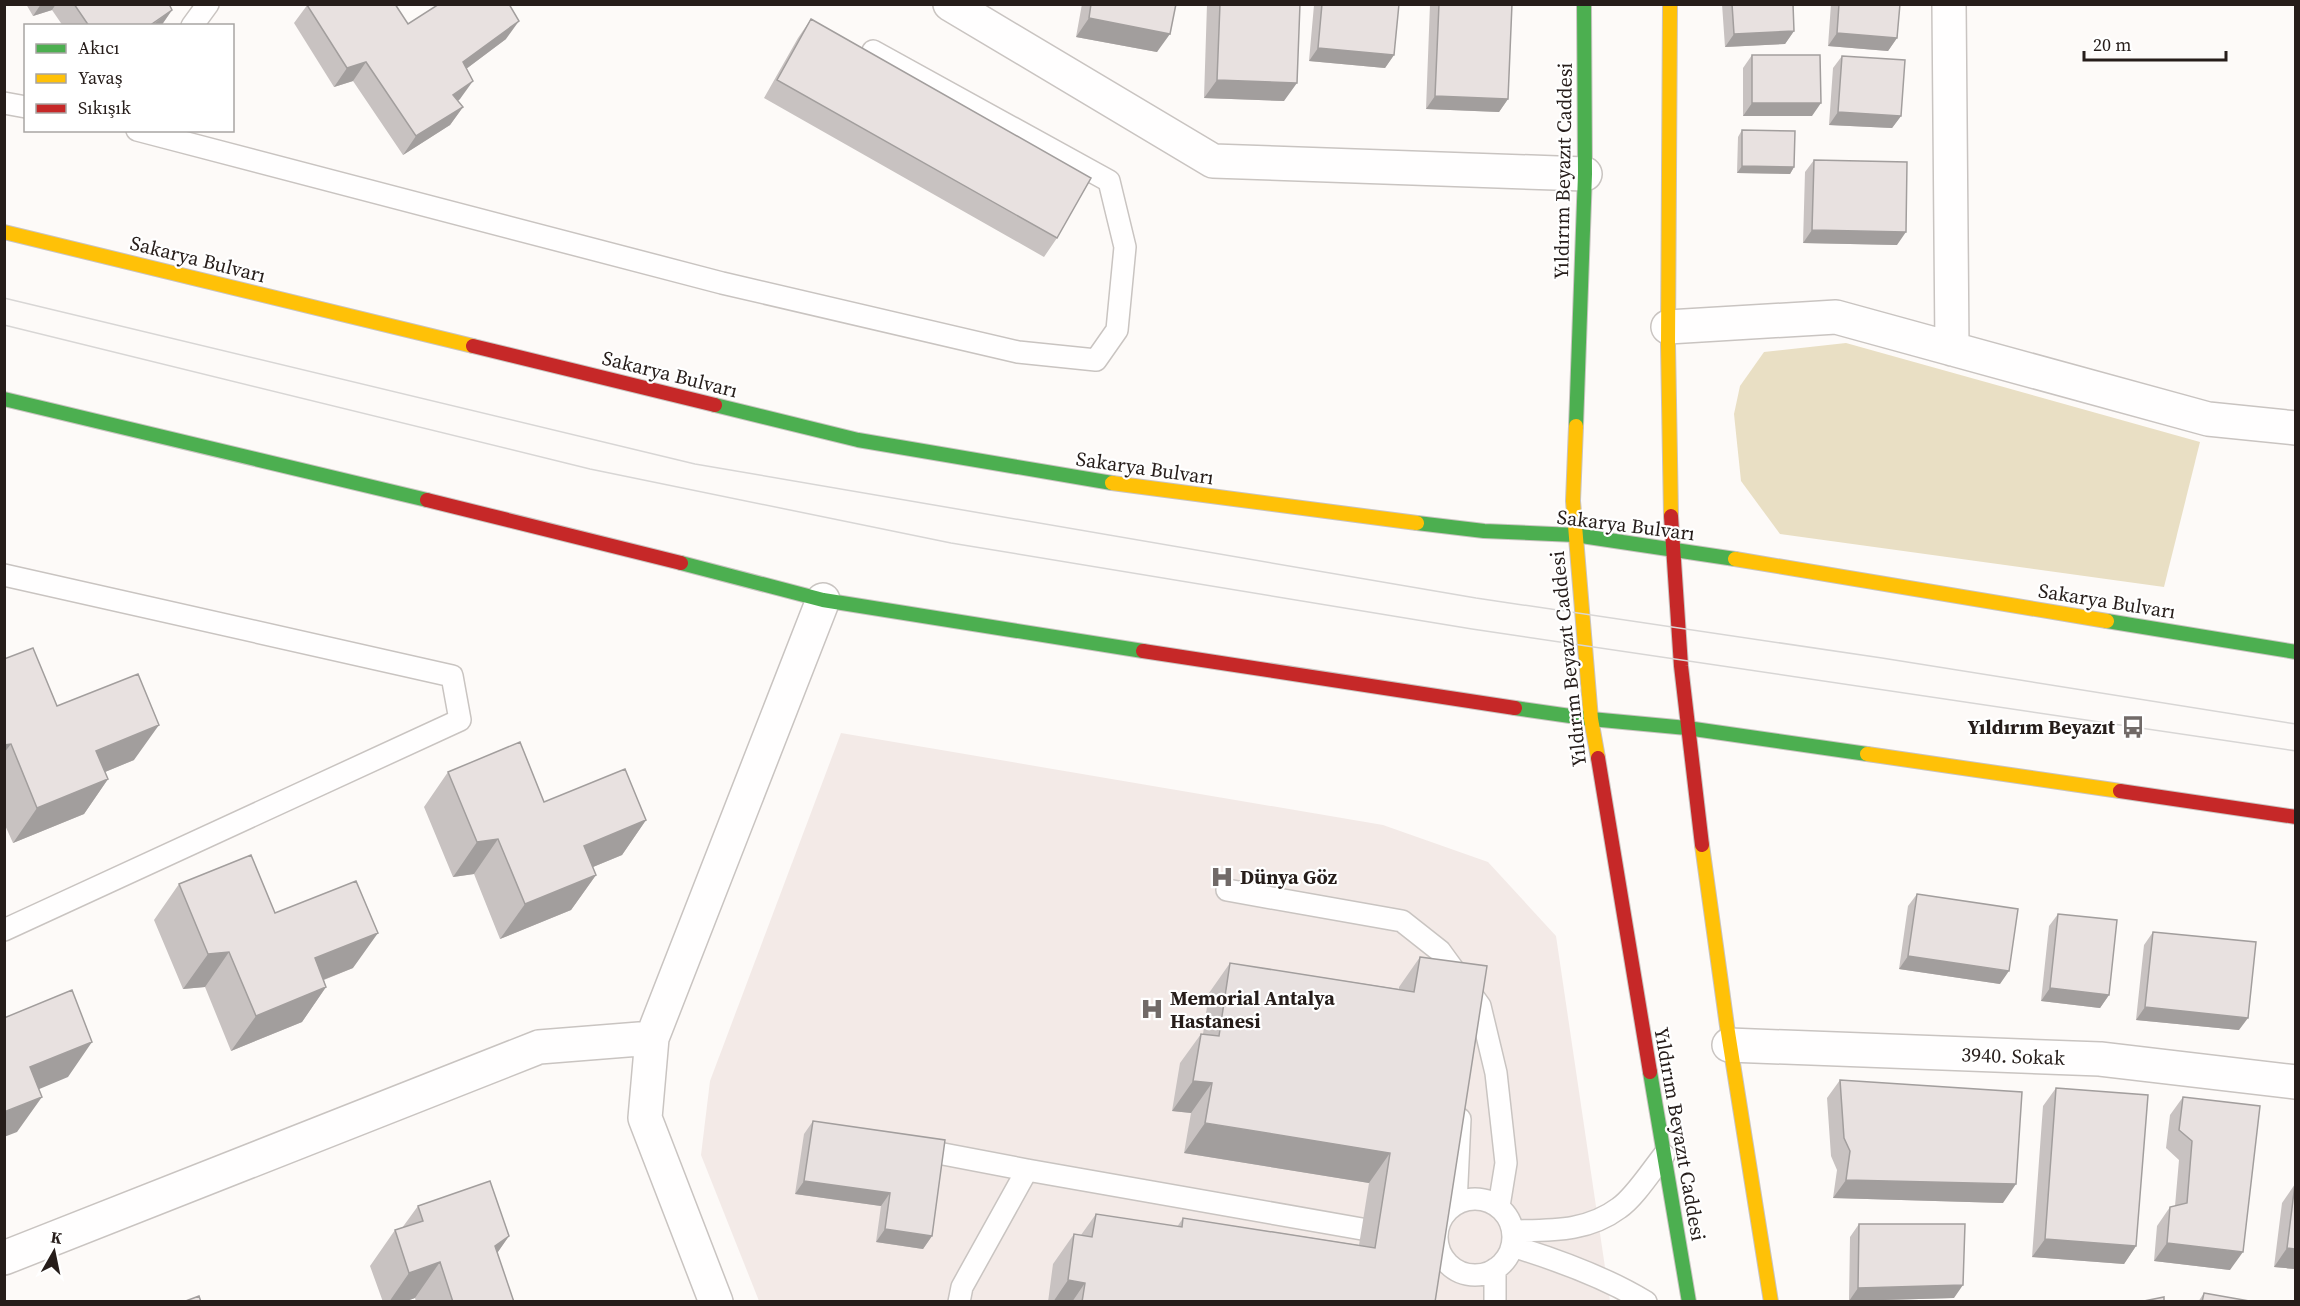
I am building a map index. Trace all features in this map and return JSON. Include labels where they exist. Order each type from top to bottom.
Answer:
[{"type":"main road","name":"Yıldırım Beyazıt Caddesi","points":[[1584,4],[1585,174],[1573,501],[1575,536],[1591,719],[1689,1302]]},
{"type":"main road","points":[[1670,4],[1668,327],[1672,548],[1687,728],[1729,1045],[1771,1302]]},
{"type":"main road","name":"Sakarya Bulvarı","points":[[4,231],[858,440],[1146,489],[1484,531],[1575,536],[1672,548],[2295,652]]},
{"type":"main road","points":[[4,399],[572,535],[823,600],[1591,719],[1687,728],[2295,817]]},
{"type":"street","points":[[950,4],[1213,162],[1585,174]]},
{"type":"street","points":[[1949,4],[1952,349]]},
{"type":"street","points":[[1668,327],[1836,317],[2208,420],[2295,428]]},
{"type":"street","points":[[716,1302],[645,1118],[652,1038],[823,600]]},
{"type":"street","points":[[4,1258],[539,1047],[652,1038]]},
{"type":"street","name":"3940. Sokak","points":[[1729,1045],[2100,1059],[2295,1082]]},
{"type":"lane","points":[[193,24],[208,4]]},
{"type":"lane","points":[[144,132],[722,283],[1018,352],[1096,360],[1117,330],[1125,247],[1109,181],[873,51]]},
{"type":"lane","points":[[4,103],[24,107]]},
{"type":"lane","points":[[4,575],[452,676],[460,720],[4,930]]},
{"type":"lane","points":[[1227,890],[1402,921],[1440,951],[1480,1006],[1496,1072],[1506,1163],[1498,1206]]},
{"type":"lane","points":[[1472,1052],[1480,1006]]},
{"type":"lane","points":[[1456,1204],[1463,1099]]},
{"type":"lane","points":[[900,1145],[1027,1170],[1362,1229]]},
{"type":"lane","points":[[1513,1239],[1568,1230],[1598,1221],[1621,1207],[1664,1155]]},
{"type":"lane","points":[[959,1302],[963,1287],[1027,1170]]},
{"type":"lane","points":[[1435,1279],[1436,1246],[1438,1227],[1445,1214],[1456,1204],[1470,1199],[1485,1200],[1498,1206],[1508,1218],[1513,1239],[1506,1260],[1495,1269],[1481,1274],[1466,1274],[1453,1267],[1436,1246]]},
{"type":"lane","points":[[1513,1239],[1632,1293],[1646,1302]]},
{"type":"lane","points":[[1495,1269],[1495,1302]]},
{"type":"shaded area","points":[[1846,343],[2200,442],[2164,587],[1780,534],[1741,481],[1734,414],[1740,386],[1764,352]]},
{"type":"shaded area","name":"Memorial Antalya Hastanesi","points":[[841,733],[1383,825],[1488,862],[1556,936],[1610,1301],[759,1301],[701,1155],[710,1081]]},
{"type":"building","points":[[74,4],[169,4],[172,10],[152,24],[88,24]]},
{"type":"building","points":[[395,4],[408,24],[439,4],[509,4],[519,21],[463,62],[473,81],[453,95],[463,107],[416,136],[366,62],[347,68],[307,5]]},
{"type":"building","points":[[1091,4],[1176,4],[1170,34],[1089,18]]},
{"type":"building","points":[[1220,4],[1300,4],[1297,83],[1217,80]]},
{"type":"building","points":[[1322,4],[1399,4],[1394,55],[1318,48]]},
{"type":"building","points":[[1439,4],[1512,4],[1508,99],[1435,96]]},
{"type":"building","points":[[1732,4],[1793,4],[1794,31],[1734,34]]},
{"type":"building","points":[[1839,4],[1900,4],[1897,38],[1837,33]]},
{"type":"building","points":[[811,19],[1091,178],[1057,238],[777,80]]},
{"type":"building","points":[[1752,55],[1820,55],[1821,103],[1752,103]]},
{"type":"building","points":[[1842,56],[1905,60],[1901,116],[1838,112]]},
{"type":"building","points":[[1742,130],[1795,131],[1794,167],[1742,166]]},
{"type":"building","points":[[1814,160],[1907,162],[1906,232],[1812,230]]},
{"type":"building","points":[[33,648],[57,706],[138,674],[159,725],[96,751],[108,779],[37,808],[11,744],[4,745],[4,659]]},
{"type":"building","points":[[520,742],[544,802],[625,769],[646,820],[584,846],[596,875],[525,904],[498,839],[477,842],[448,772]]},
{"type":"building","points":[[251,855],[275,913],[356,881],[378,933],[315,958],[326,987],[256,1016],[229,952],[208,954],[179,884]]},
{"type":"building","points":[[1917,894],[2018,909],[2009,971],[1908,956]]},
{"type":"building","points":[[2058,914],[2117,920],[2109,995],[2050,988]]},
{"type":"building","points":[[2153,932],[2256,942],[2248,1018],[2145,1007]]},
{"type":"building","points":[[1420,957],[1487,966],[1435,1302],[1082,1302],[1085,1283],[1068,1280],[1074,1234],[1092,1237],[1096,1214],[1182,1227],[1183,1218],[1375,1248],[1390,1153],[1205,1123],[1212,1083],[1193,1081],[1201,1034],[1219,1036],[1230,963],[1414,992]]},
{"type":"building","points":[[72,990],[92,1042],[30,1067],[42,1097],[4,1112],[4,1018]]},
{"type":"building","points":[[1840,1080],[2022,1092],[2016,1184],[1846,1180],[1850,1151],[1844,1138]]},
{"type":"building","points":[[2056,1088],[2148,1095],[2136,1246],[2045,1239]]},
{"type":"building","points":[[2183,1097],[2260,1106],[2243,1252],[2167,1243],[2170,1207],[2187,1203],[2192,1141],[2179,1130]]},
{"type":"building","points":[[813,1121],[945,1140],[932,1236],[885,1229],[890,1193],[804,1181]]},
{"type":"building","points":[[490,1181],[509,1236],[495,1246],[514,1302],[453,1302],[440,1262],[409,1273],[395,1230],[423,1221],[418,1206]]},
{"type":"building","points":[[2295,1184],[2295,1249],[2287,1248]]},
{"type":"building","points":[[1859,1224],[1965,1224],[1963,1285],[1858,1288]]},
{"type":"building","points":[[2204,1293],[2255,1302],[2202,1302]]},
{"type":"building","points":[[199,1296],[201,1302],[183,1302]]},
{"type":"building","points":[[2164,1297],[2164,1302],[2139,1302]]},
{"type":"tram line","points":[[4,298],[695,464],[1476,598],[1882,658],[2296,724]]},
{"type":"tram line","points":[[4,325],[590,469],[951,543],[1472,629],[2296,751]]},
{"type":"traffic: fast","points":[[1576,426],[1585,174],[1584,4]]},
{"type":"traffic: fast","points":[[4,399],[427,500]]},
{"type":"traffic: fast","points":[[715,405],[858,440],[1112,483]]},
{"type":"traffic: fast","points":[[1417,523],[1484,531],[1575,535],[1735,559]]},
{"type":"traffic: fast","points":[[681,563],[823,600],[1143,651]]},
{"type":"traffic: fast","points":[[2107,621],[2296,652]]},
{"type":"traffic: fast","points":[[1515,708],[1591,719],[1687,728],[1867,754]]},
{"type":"traffic: fast","points":[[1650,1072],[1689,1302]]},
{"type":"traffic: slow","points":[[1670,4],[1668,344],[1671,516]]},
{"type":"traffic: slow","points":[[4,232],[473,346]]},
{"type":"traffic: slow","points":[[1576,426],[1573,501],[1591,719],[1598,758]]},
{"type":"traffic: slow","points":[[1112,483],[1417,523]]},
{"type":"traffic: slow","points":[[1735,559],[2107,621]]},
{"type":"traffic: slow","points":[[1867,754],[2120,791]]},
{"type":"traffic: slow","points":[[1702,845],[1727,1026],[1771,1302]]},
{"type":"traffic: jam","points":[[473,346],[715,405]]},
{"type":"traffic: jam","points":[[427,500],[681,563]]},
{"type":"traffic: jam","points":[[1671,516],[1681,666],[1702,845]]},
{"type":"traffic: jam","points":[[1143,651],[1515,708]]},
{"type":"traffic: jam","points":[[1598,758],[1650,1072]]},
{"type":"traffic: jam","points":[[2120,791],[2296,817]]},
{"type":"place","name":"Yıldırım Beyazıt","points":[[2133,727]]},
{"type":"place","name":"Dünya Göz","points":[[1222,877]]},
{"type":"place","name":"Memorial Antalya Hastanesi","points":[[1152,1009]]}]
